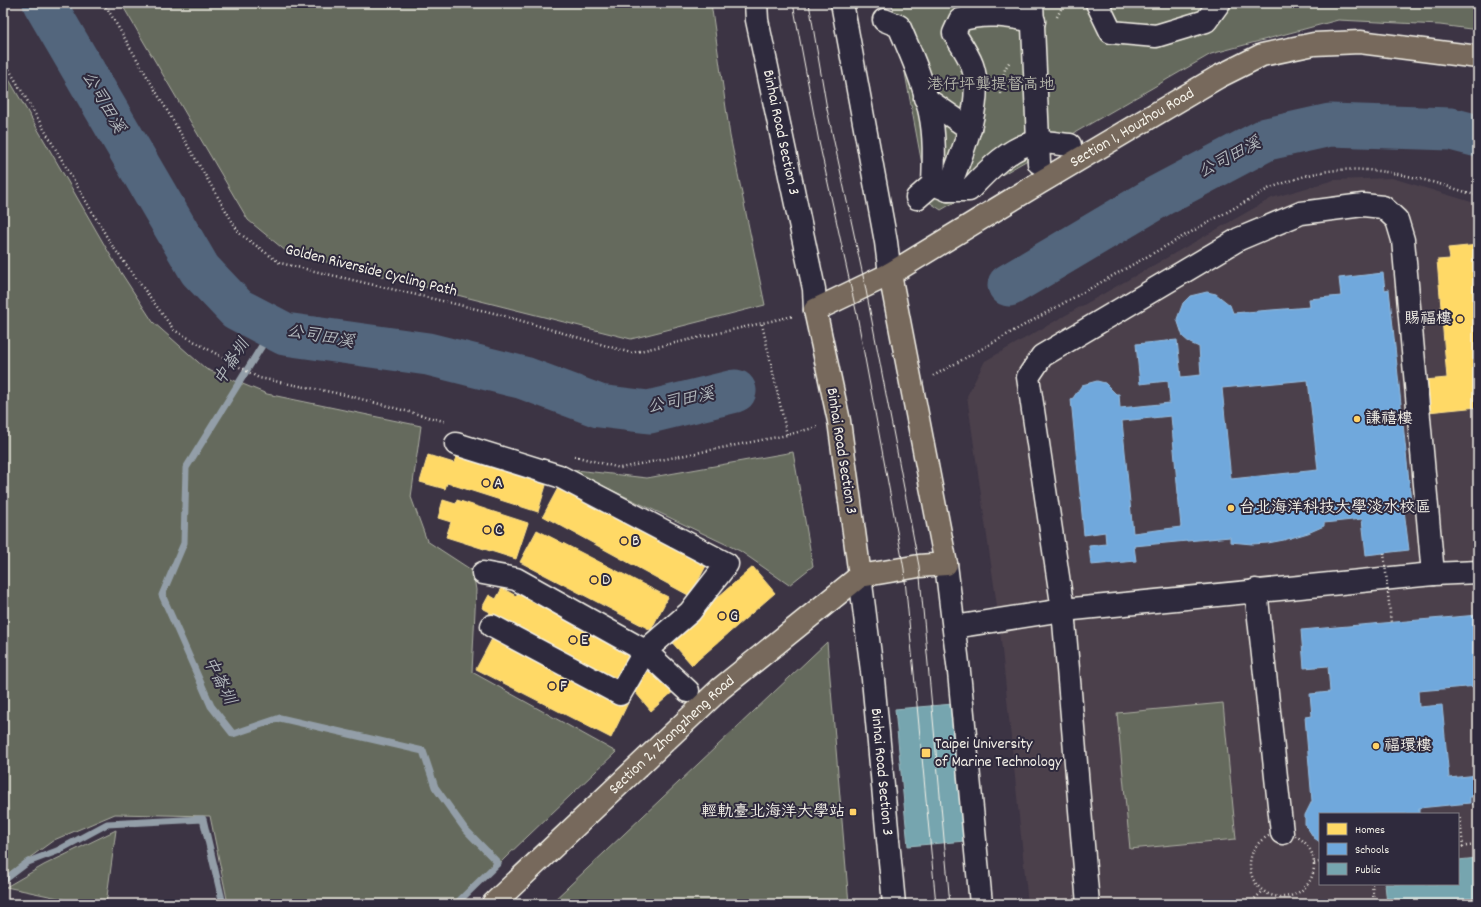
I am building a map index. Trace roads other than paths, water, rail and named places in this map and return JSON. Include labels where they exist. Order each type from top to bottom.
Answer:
[{"type":"main road","name":"Section 1, Houzhou Road","points":[[815,310],[890,274],[1218,77],[1262,56],[1314,44],[1360,42],[1478,58]]},
{"type":"main road","points":[[860,576],[919,566],[946,564],[890,274]]},
{"type":"main road","name":"Binhai Road Section 3","points":[[815,310],[839,421],[860,576]]},
{"type":"main road","name":"Section 2, Zhongzheng Road","points":[[493,904],[720,690],[860,576]]},
{"type":"street","name":"Binhai Road Section 3","points":[[756,3],[757,20],[814,289],[815,310]]},
{"type":"street","points":[[842,3],[885,234],[890,274]]},
{"type":"street","points":[[1097,3],[1111,32],[1156,36],[1206,21],[1219,3]]},
{"type":"street","points":[[932,190],[970,129],[976,85],[972,65],[954,33],[960,20],[973,16],[1009,16],[1033,12],[1038,153]]},
{"type":"street","points":[[884,20],[899,26],[916,67],[930,113],[934,155],[932,190]]},
{"type":"street","points":[[925,98],[970,129]]},
{"type":"street","points":[[932,190],[969,190],[988,171],[1010,153],[1038,153],[1070,145]]},
{"type":"street","points":[[1088,904],[1063,610],[1028,377],[1042,356],[1239,239],[1301,213],[1363,205],[1383,207],[1397,220],[1403,240],[1433,574]]},
{"type":"street","points":[[454,434],[559,476],[727,564],[690,612],[645,651],[620,694],[492,626]]},
{"type":"street","points":[[946,564],[954,627],[981,904]]},
{"type":"street","points":[[954,627],[1063,610],[1256,590],[1433,574],[1478,572]]},
{"type":"street","points":[[483,573],[516,579],[645,651],[688,692]]},
{"type":"street","name":"Binhai Road Section 3","points":[[860,576],[873,679],[894,904]]},
{"type":"street","points":[[1256,590],[1282,833]]},
{"type":"waterway","name":"公司田溪","points":[[44,3],[200,270],[237,309],[285,334],[428,354],[524,378],[599,406],[649,412],[735,391]]},
{"type":"waterway","name":"公司田溪","points":[[1009,285],[1159,196],[1267,139],[1330,125],[1451,129],[1478,136]]},
{"type":"waterway","name":"中崙圳","points":[[273,328],[186,468],[184,543],[162,595],[211,706],[233,734],[280,718],[423,751],[435,787],[465,829],[498,863],[456,904]]},
{"type":"waterway","name":"中崙圳","points":[[3,881],[28,862],[57,851],[107,824],[203,819],[223,904]]},
{"type":"tram line","points":[[793,3],[819,142],[857,315],[904,569],[936,904]]},
{"type":"tram line","points":[[809,3],[827,109],[865,285],[919,566],[950,904]]},
{"type":"place","name":"賜福樓","points":[[1460,319]]},
{"type":"place","name":"謙禧樓","points":[[1357,419]]},
{"type":"place","name":"A","points":[[486,483]]},
{"type":"place","name":"台北海洋科技大學淡水校區","points":[[1231,508]]},
{"type":"place","name":"C","points":[[487,530]]},
{"type":"place","name":"B","points":[[624,541]]},
{"type":"place","name":"D","points":[[594,580]]},
{"type":"place","name":"G","points":[[722,616]]},
{"type":"place","name":"E","points":[[573,640]]},
{"type":"place","name":"F","points":[[552,686]]},
{"type":"place","name":"福環樓","points":[[1376,746]]},
{"type":"place","name":"Taipei University of Marine Technology","points":[[926,753]]},
{"type":"place","name":"輕軌臺北海洋大學站","points":[[853,812]]},
{"type":"park label","name":"港仔坪龔提督高地","points":[[991,85]]}]
